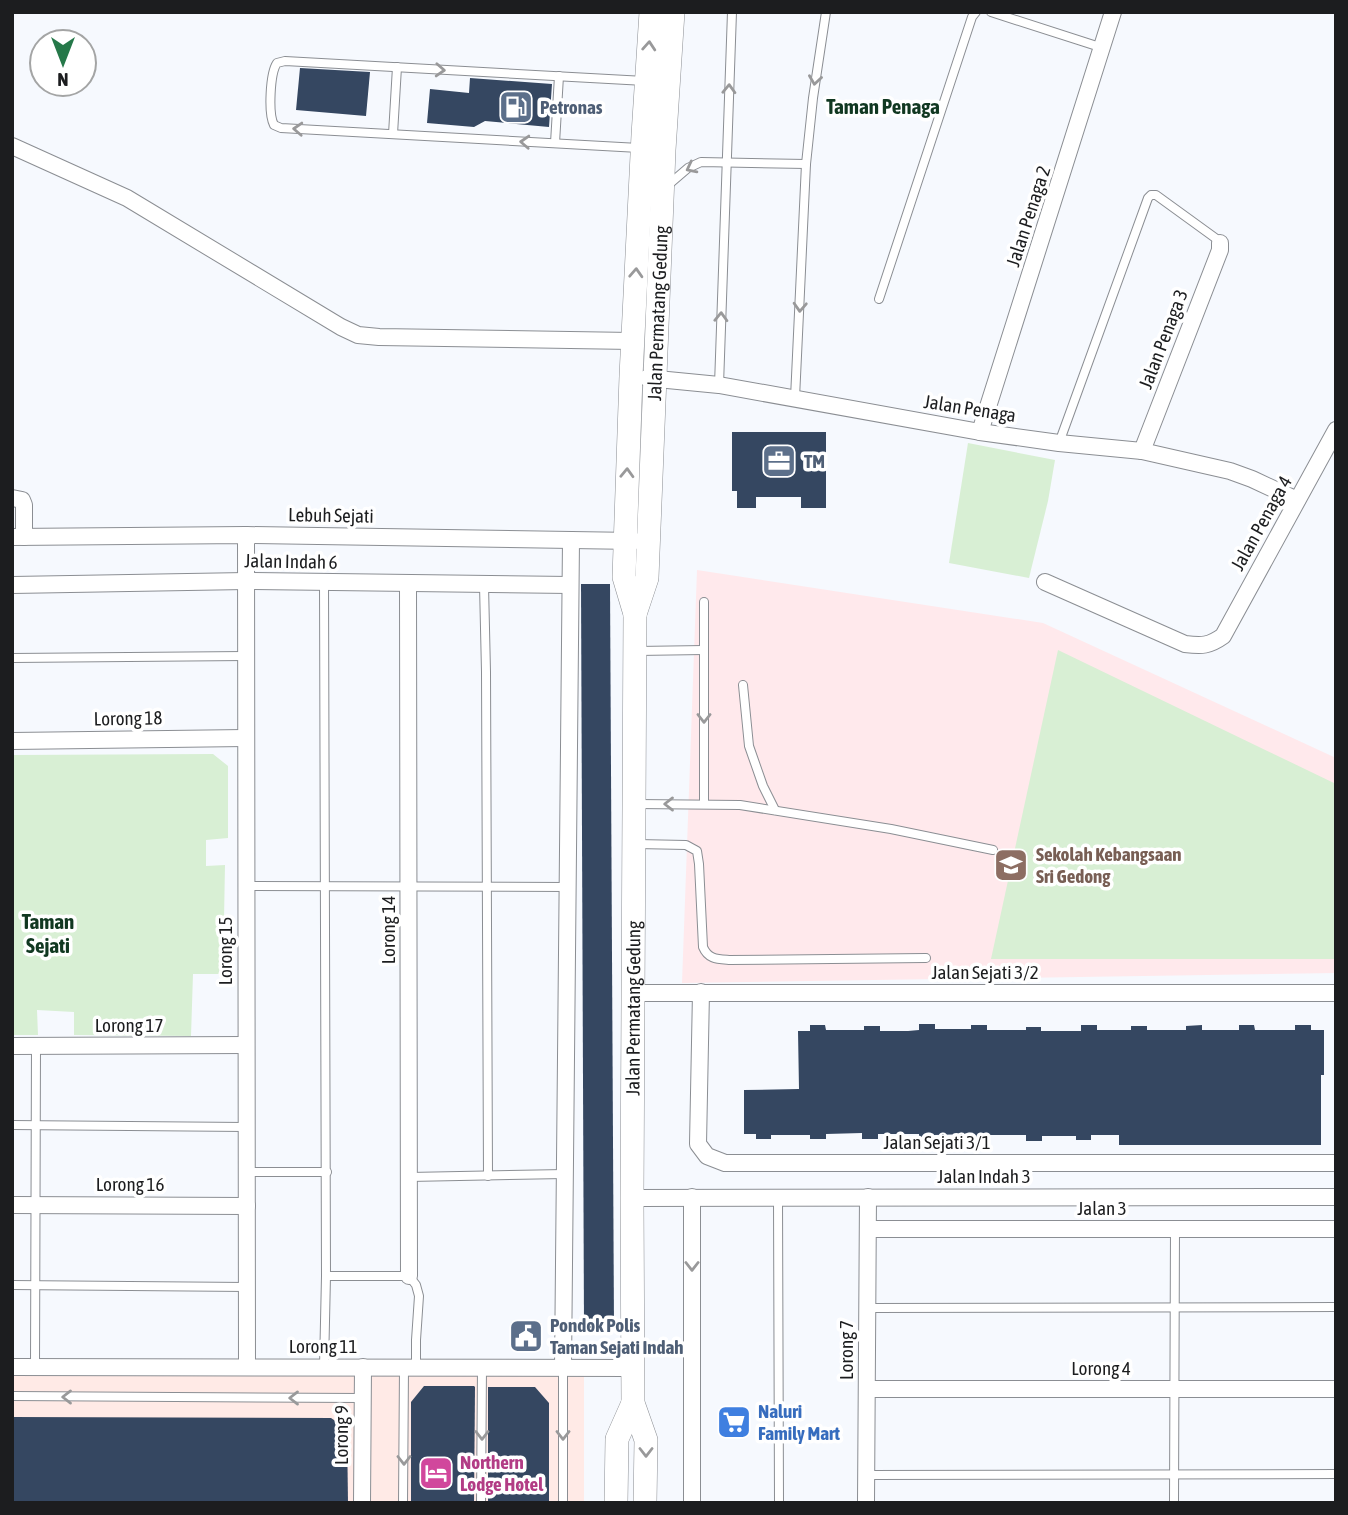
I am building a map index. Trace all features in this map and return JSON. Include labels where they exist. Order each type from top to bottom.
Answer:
[{"type":"main road","name":"Jalan Permatang Gedung","points":[[635,614],[624,578],[632,341],[651,12]]},
{"type":"main road","name":"Jalan Permatang Gedung","points":[[645,1503],[646,1440],[633,1403],[634,651],[635,614],[647,578],[673,12]]},
{"type":"main road","name":"Jalan Permatang Gedung","points":[[616,1503],[617,1439],[633,1403]]},
{"type":"street","name":"Jalan Penaga 2","points":[[980,432],[1113,12]]},
{"type":"street","points":[[12,146],[127,198],[358,335],[393,338],[632,341]]},
{"type":"street","name":"Jalan Penaga 3","points":[[1142,451],[1220,250],[1220,243]]},
{"type":"street","name":"Jalan Penaga","points":[[631,376],[719,385],[980,432],[1142,451],[1230,471],[1297,500]]},
{"type":"street","name":"Jalan Penaga 4","points":[[1045,582],[1185,644],[1212,644],[1223,636],[1336,430]]},
{"type":"street","points":[[12,498],[22,500],[24,505],[18,537]]},
{"type":"street","name":"Lebuh Sejati","points":[[18,537],[246,535],[648,542]]},
{"type":"street","name":"Lorong 15","points":[[246,535],[247,1367]]},
{"type":"street","points":[[563,1368],[570,540]]},
{"type":"street","name":"Jalan Indah 6","points":[[12,585],[246,582],[570,585]]},
{"type":"street","name":"Lorong 14","points":[[408,584],[408,1276]]},
{"type":"street","name":"Lorong 18","points":[[12,741],[245,738]]},
{"type":"street","name":"Jalan Sejati 3/1","points":[[701,992],[698,1144],[707,1156],[725,1163],[1336,1163]]},
{"type":"street","name":"Jalan Sejati 3/2","points":[[634,993],[1336,993]]},
{"type":"street","name":"Lorong 17","points":[[12,1046],[246,1045]]},
{"type":"street","points":[[692,1197],[692,1503]]},
{"type":"street","name":"Lorong 7","points":[[866,1503],[868,1197]]},
{"type":"street","name":"Jalan Indah 3","points":[[632,1198],[1336,1197]]},
{"type":"street","name":"Lorong 16","points":[[12,1205],[247,1206]]},
{"type":"street","name":"Jalan 3","points":[[868,1229],[1336,1229]]},
{"type":"street","name":"Lorong 11","points":[[12,1367],[633,1368]]},
{"type":"street","name":"Lorong 9","points":[[362,1503],[363,1367]]},
{"type":"street","name":"Lorong 4","points":[[867,1389],[1336,1388]]},
{"type":"lane","points":[[719,385],[732,12]]},
{"type":"lane","points":[[795,398],[806,164],[814,87],[826,12]]},
{"type":"lane","points":[[879,299],[972,17],[976,12]]},
{"type":"lane","points":[[991,12],[1103,48]]},
{"type":"lane","points":[[642,148],[277,127],[270,117],[273,72],[274,67],[281,61],[646,81]]},
{"type":"lane","points":[[393,134],[397,67]]},
{"type":"lane","points":[[555,144],[559,76]]},
{"type":"lane","points":[[663,190],[688,167],[701,162],[806,164]]},
{"type":"lane","points":[[1059,443],[1148,198],[1156,195],[1220,243]]},
{"type":"lane","points":[[324,583],[327,1172],[324,1367]]},
{"type":"lane","points":[[484,585],[488,1176]]},
{"type":"lane","points":[[704,602],[704,804]]},
{"type":"lane","points":[[634,651],[704,650]]},
{"type":"lane","points":[[12,658],[245,656]]},
{"type":"lane","points":[[743,685],[749,746],[775,810]]},
{"type":"lane","points":[[634,804],[740,805],[891,829],[993,850]]},
{"type":"lane","points":[[634,844],[686,845],[697,851],[703,947],[708,956],[729,960],[926,958]]},
{"type":"lane","points":[[246,886],[568,887]]},
{"type":"lane","points":[[35,1367],[36,1046]]},
{"type":"lane","points":[[12,1125],[246,1127]]},
{"type":"lane","points":[[247,1172],[327,1172]]},
{"type":"lane","points":[[408,1177],[565,1174]]},
{"type":"lane","points":[[778,1197],[779,1503]]},
{"type":"lane","points":[[1174,1503],[1175,1229]]},
{"type":"lane","points":[[326,1276],[408,1276],[416,1285],[419,1296],[416,1339],[410,1367],[403,1503]]},
{"type":"lane","points":[[12,1285],[247,1287]]},
{"type":"lane","points":[[868,1308],[1336,1307]]},
{"type":"lane","points":[[481,1503],[482,1367]]},
{"type":"lane","points":[[563,1368],[563,1503]]},
{"type":"lane","points":[[12,1396],[362,1398]]},
{"type":"lane","points":[[867,1475],[1336,1474]]},
{"type":"shaded area","name":"Sekolah Kebangsaan Sri Gedong","points":[[697,570],[1043,623],[1336,758],[1336,973],[682,983]]},
{"type":"shaded area","points":[[12,1375],[584,1376],[584,1503],[12,1503]]},
{"type":"green space","points":[[968,443],[1055,460],[1029,578],[949,563]]},
{"type":"green space","points":[[1058,650],[1336,784],[1336,959],[991,959]]},
{"type":"green space","points":[[213,754],[228,766],[228,838],[206,840],[206,866],[225,865],[223,974],[193,974],[191,1036],[74,1035],[74,1012],[37,1010],[38,1035],[12,1035],[12,755]]},
{"type":"building","points":[[300,68],[370,72],[366,116],[296,110]]},
{"type":"building","points":[[470,78],[552,84],[549,127],[485,121],[474,127],[427,123],[430,89],[469,93]]},
{"type":"building","name":"TM","points":[[732,432],[826,432],[826,508],[801,508],[801,497],[756,497],[756,508],[737,508],[737,491],[732,491]]},
{"type":"building","points":[[581,584],[610,584],[614,1328],[584,1328]]},
{"type":"building","points":[[919,1024],[935,1024],[935,1029],[971,1029],[971,1025],[987,1025],[987,1030],[1026,1030],[1026,1027],[1041,1027],[1041,1031],[1081,1031],[1081,1025],[1097,1025],[1097,1030],[1131,1030],[1131,1026],[1147,1026],[1147,1030],[1186,1030],[1186,1026],[1202,1025],[1202,1030],[1239,1030],[1239,1025],[1254,1025],[1255,1030],[1295,1030],[1295,1025],[1311,1025],[1311,1030],[1324,1030],[1321,1145],[1119,1145],[1119,1135],[1091,1135],[1091,1140],[1076,1140],[1076,1136],[1042,1136],[1042,1141],[1026,1141],[1026,1135],[987,1135],[987,1139],[971,1139],[971,1134],[934,1135],[934,1139],[919,1139],[919,1134],[878,1134],[878,1139],[862,1139],[862,1133],[826,1134],[826,1139],[810,1139],[810,1135],[771,1135],[771,1139],[756,1139],[756,1134],[744,1134],[744,1090],[799,1089],[798,1031],[810,1031],[810,1025],[825,1025],[826,1030],[864,1030],[864,1026],[880,1026],[880,1031],[908,1031],[919,1030]]},
{"type":"building","points":[[424,1386],[475,1387],[474,1503],[411,1503],[411,1402]]},
{"type":"building","points":[[488,1387],[535,1387],[549,1403],[549,1503],[488,1503]]},
{"type":"building","points":[[12,1417],[331,1418],[347,1429],[348,1503],[12,1503]]},
{"type":"place","name":"Petronas","points":[[516,107]]},
{"type":"place","name":"TM","points":[[779,461]]},
{"type":"place","name":"Sekolah Kebangsaan Sri Gedong","points":[[1011,865]]},
{"type":"place","name":"Pondok Polis Taman Sejati Indah","points":[[526,1336]]},
{"type":"place","name":"Naluri Family Mart","points":[[734,1422]]},
{"type":"place","name":"Northern Lodge Hotel","points":[[436,1473]]},
{"type":"district","name":"Taman Penaga","points":[[883,107]]},
{"type":"district","name":"Taman Sejati","points":[[48,934]]}]
